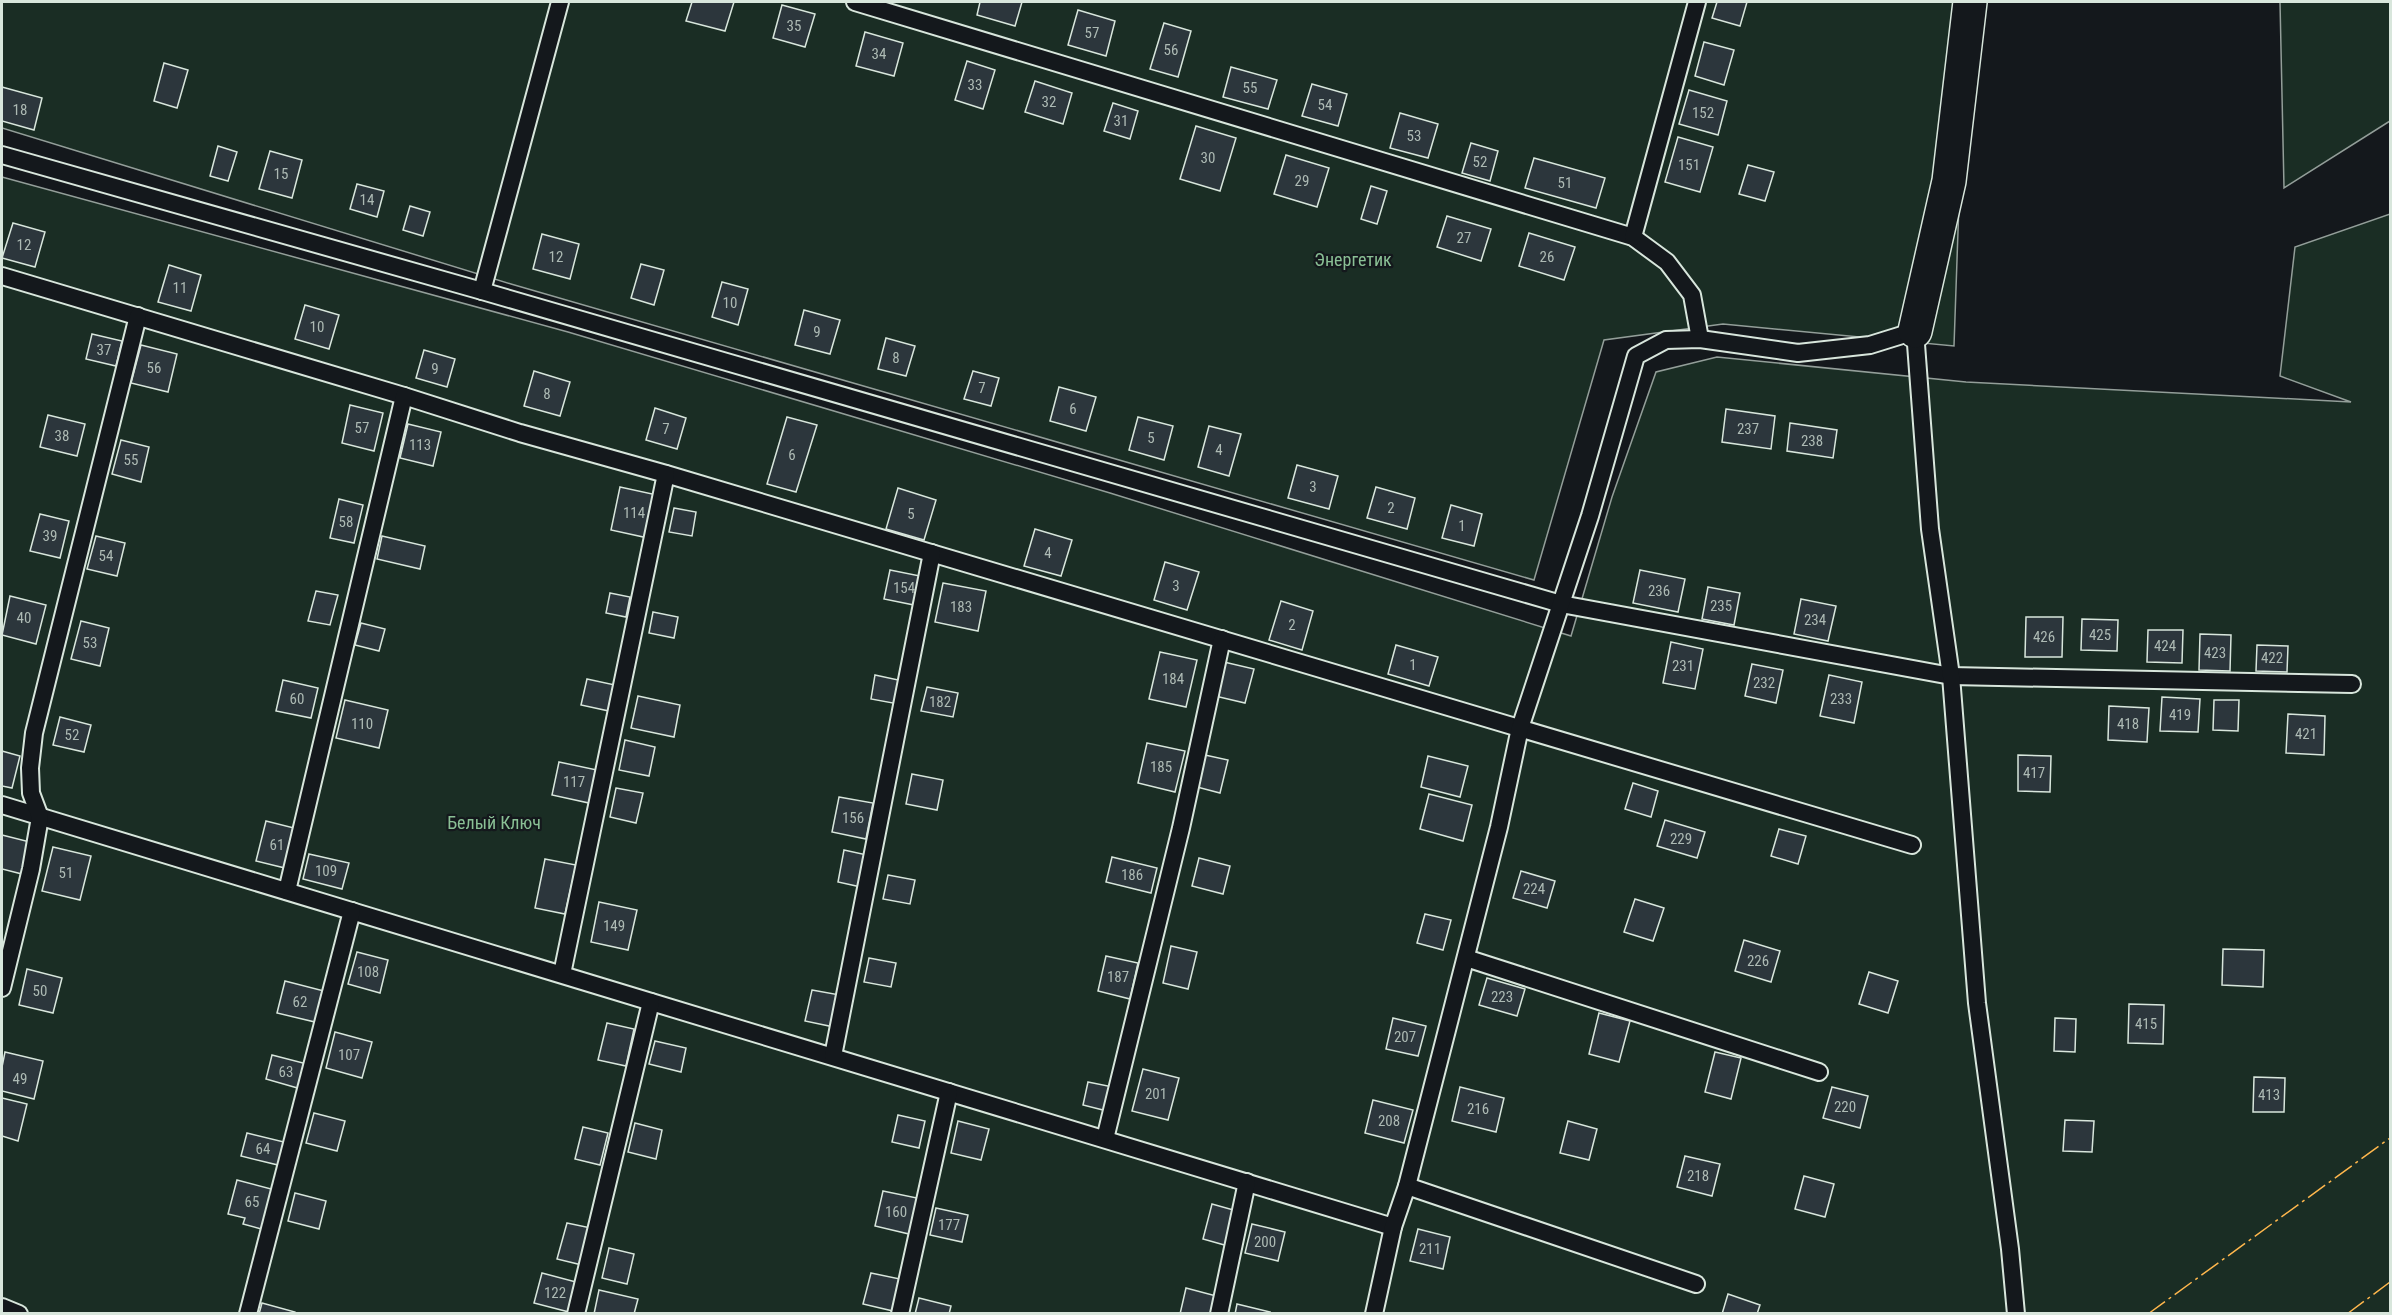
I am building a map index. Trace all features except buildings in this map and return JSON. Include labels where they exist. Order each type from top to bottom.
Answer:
[{"type":"street","points":[[1916,331],[1949,181],[1970,2]]},
{"type":"lane","points":[[482,291],[560,2]]},
{"type":"lane","points":[[855,2],[1633,237],[1667,262],[1692,295],[1700,339]]},
{"type":"lane","points":[[1633,237],[1697,2]]},
{"type":"lane","points":[[2,155],[482,291],[1561,604],[1951,676],[2352,684]]},
{"type":"lane","points":[[2,276],[520,433],[666,474],[1912,845]]},
{"type":"lane","points":[[2,988],[31,869],[40,816],[31,793],[30,768],[34,733],[138,316]]},
{"type":"lane","points":[[1374,1314],[1393,1227],[1407,1186],[1499,827],[1520,728],[1590,516],[1636,357],[1666,340],[1700,339],[1798,353],[1870,345],[1916,331],[1930,530],[1951,676],[1977,1003],[2010,1249],[2016,1314]]},
{"type":"lane","points":[[287,891],[404,396]]},
{"type":"lane","points":[[562,974],[666,474]]},
{"type":"lane","points":[[833,1056],[932,553]]},
{"type":"lane","points":[[1106,1139],[1181,828],[1222,639]]},
{"type":"lane","points":[[2,805],[1393,1227]]},
{"type":"lane","points":[[248,1314],[352,911]]},
{"type":"lane","points":[[1466,958],[1819,1072]]},
{"type":"lane","points":[[576,1314],[651,1002]]},
{"type":"lane","points":[[900,1314],[950,1092]]},
{"type":"lane","points":[[1219,1314],[1247,1182]]},
{"type":"lane","points":[[1407,1186],[1696,1284]]},
{"type":"lane","points":[[2,1307],[19,1314]]},
{"type":"green space","name":"Энергетик","points":[[2,2],[1966,2],[1954,346],[1723,324],[1604,340],[1534,580],[511,284],[2,128]]},
{"type":"green space","points":[[2280,2],[2390,2],[2390,121],[2284,188]]},
{"type":"green space","name":"Белый Ключ","points":[[2,177],[568,332],[1110,493],[1571,636],[1612,497],[1656,372],[1717,357],[1966,382],[2351,402],[2280,376],[2295,247],[2390,214],[2390,1313],[2,1313]]},
{"type":"power","points":[[2148,1314],[2390,1138]]},
{"type":"power","points":[[2347,1314],[2390,1282]]}]
